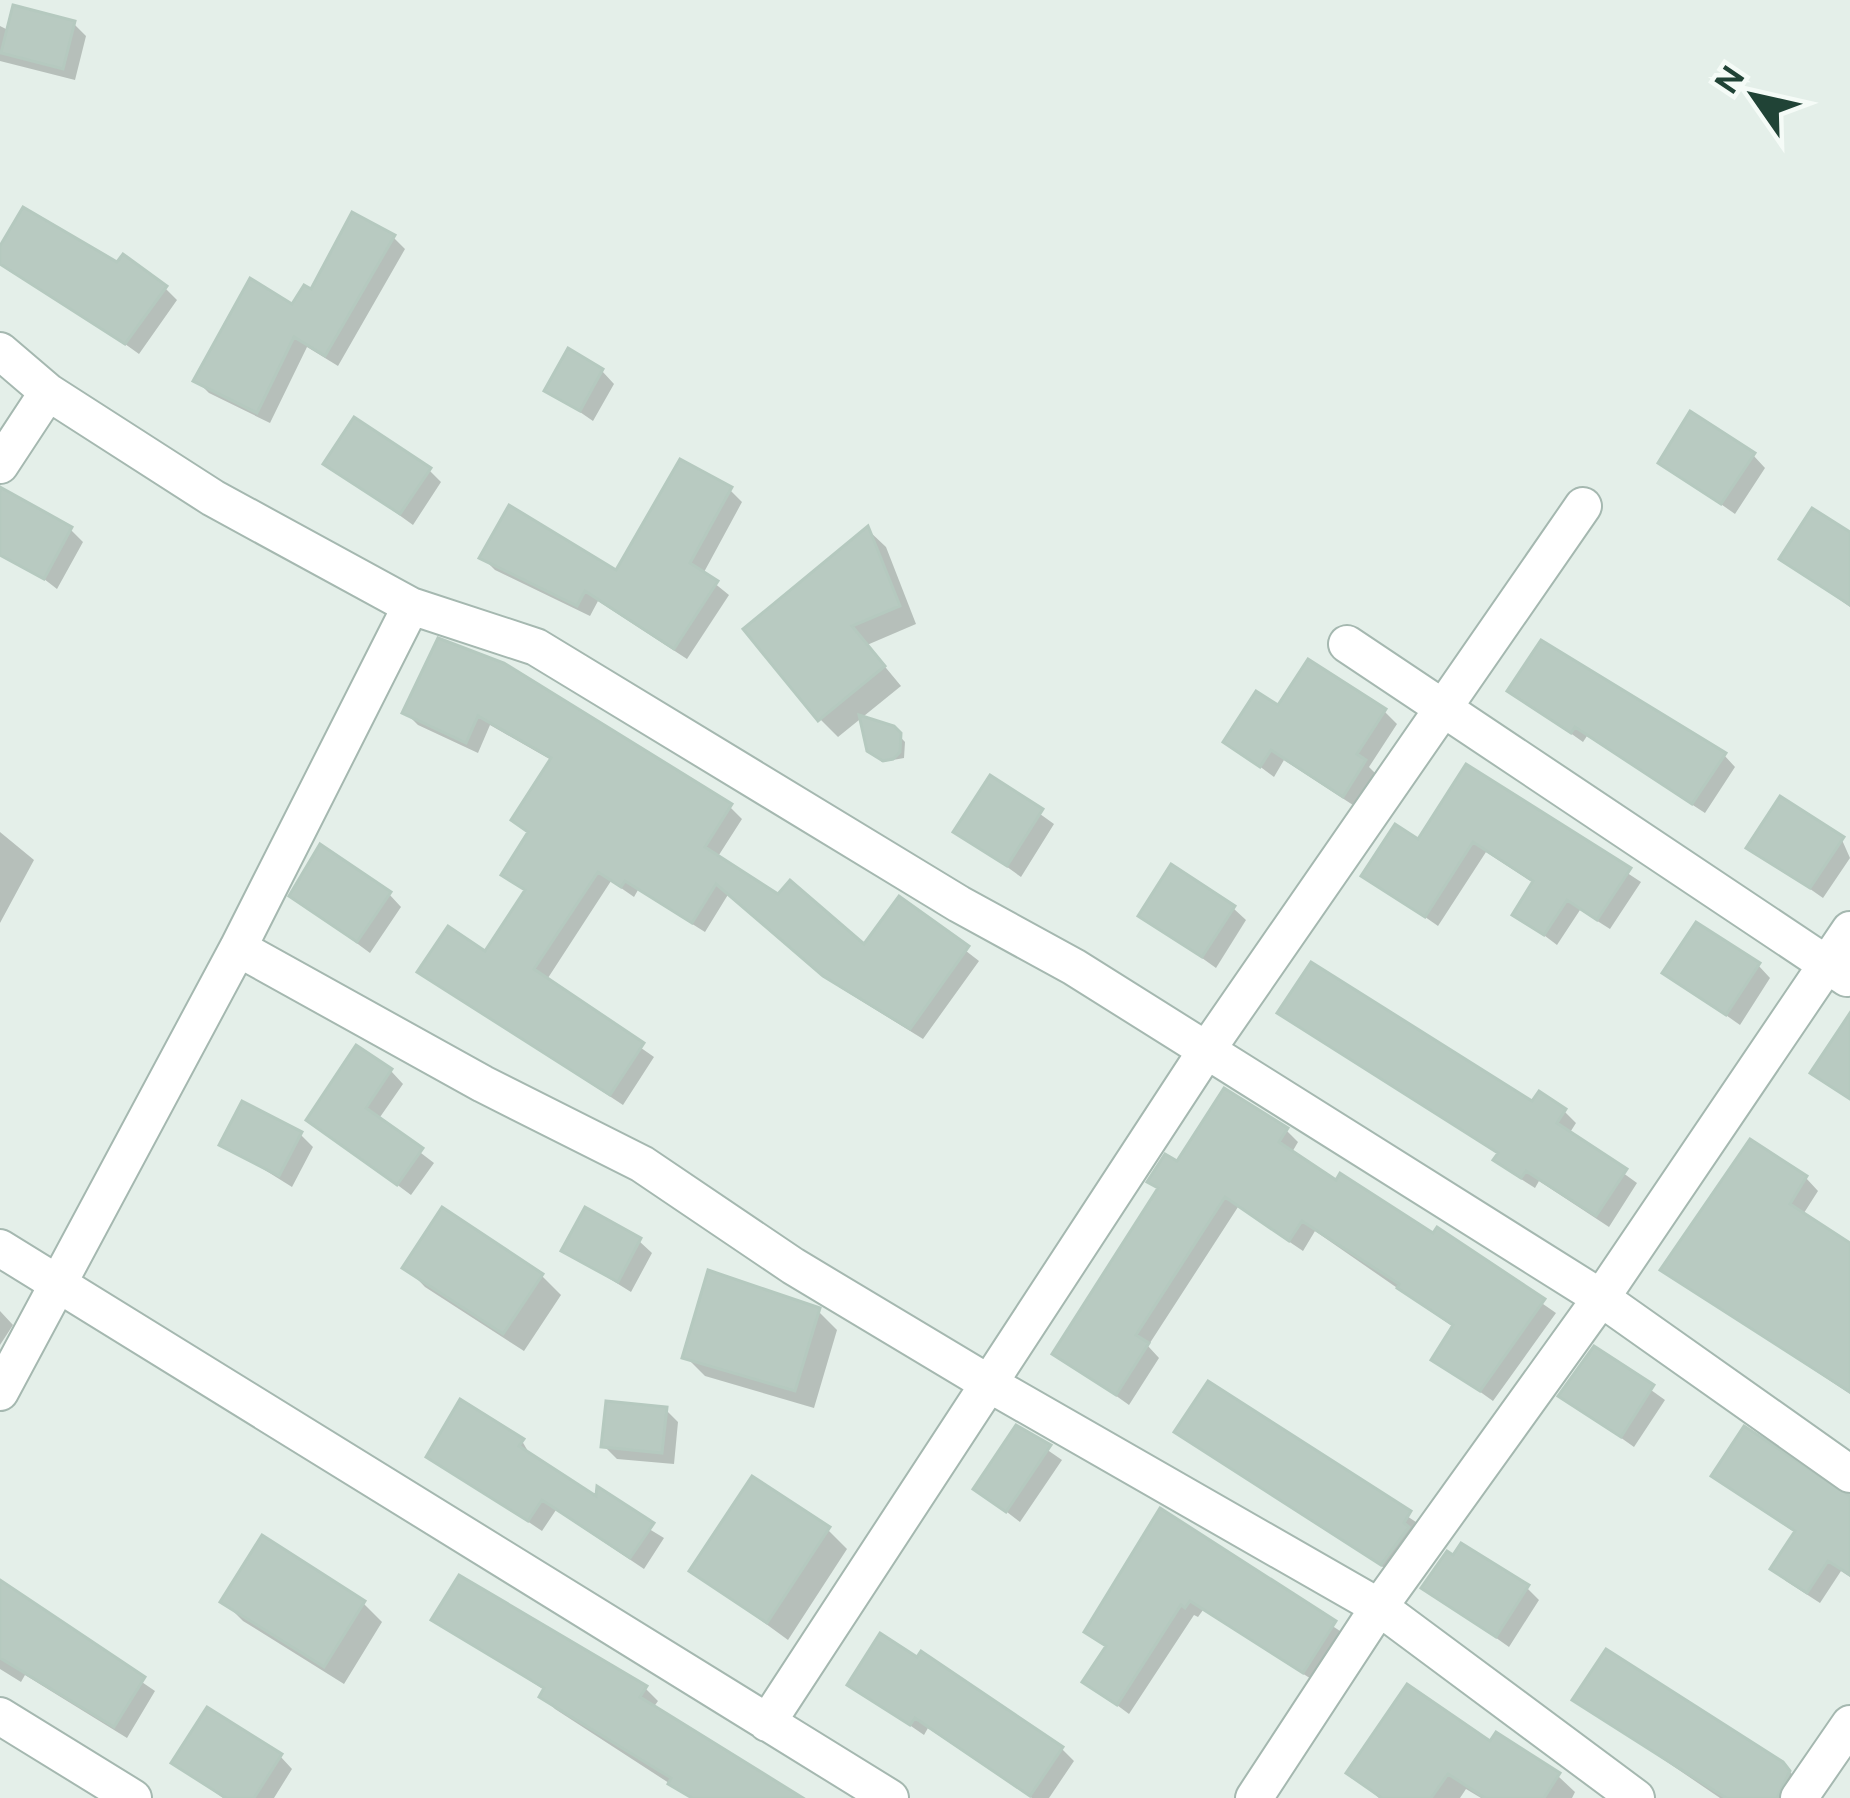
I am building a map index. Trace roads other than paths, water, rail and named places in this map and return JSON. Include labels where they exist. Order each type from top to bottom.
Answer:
[{"type":"street","points":[[0,352],[48,392],[213,498],[411,606],[536,647],[1208,1048],[1601,1298],[1850,1474]]},
{"type":"street","points":[[0,465],[48,392]]},
{"type":"street","points":[[767,1723],[1208,1048],[1438,709],[1583,506]]},
{"type":"street","points":[[0,1392],[238,948],[411,606]]},
{"type":"street","points":[[1347,644],[1840,973]]},
{"type":"street","points":[[1254,1798],[1379,1606],[1840,973],[1850,930]]},
{"type":"street","points":[[238,948],[483,1084],[642,1164],[794,1266],[988,1383],[1379,1606],[1636,1798]]},
{"type":"street","points":[[0,1248],[890,1798]]},
{"type":"street","points":[[0,1716],[134,1798]]},
{"type":"street","points":[[1799,1798],[1850,1724]]}]
